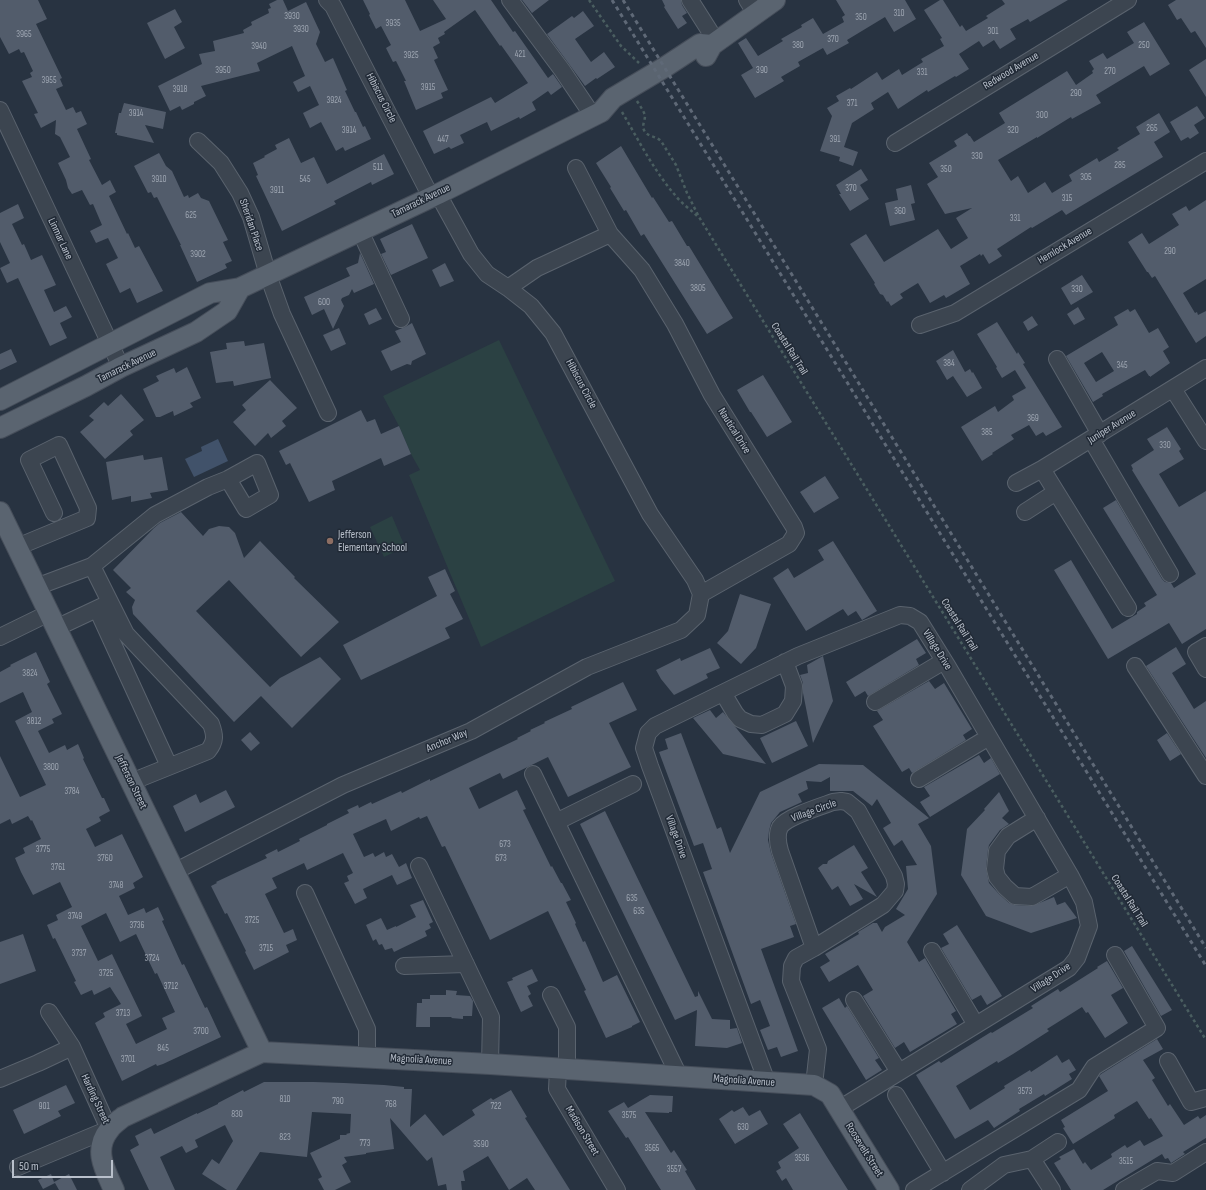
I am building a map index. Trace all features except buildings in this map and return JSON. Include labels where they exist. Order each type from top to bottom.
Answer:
[{"type":"main road","name":"Tamarack Avenue","points":[[0,400],[210,293],[240,288],[434,196],[663,84],[707,56],[714,43],[751,7],[775,0]]},
{"type":"main road","name":"Tamarack Avenue","points":[[612,109],[613,98],[700,44],[714,43]]},
{"type":"main road","name":"Tamarack Avenue","points":[[0,428],[86,386],[121,367],[196,332],[227,311],[240,288]]},
{"type":"main road","name":"Jefferson Street","points":[[3,525],[17,547],[262,1052]]},
{"type":"main road","name":"Magnolia Avenue","points":[[109,1129],[123,1117],[262,1052],[490,1064],[814,1085],[830,1094],[839,1109]]},
{"type":"main road","name":"Roosevelt Street","points":[[839,1109],[889,1190]]},
{"type":"main road","name":"Harding Street","points":[[109,1129],[103,1139],[100,1154],[103,1166],[114,1190]]},
{"type":"street","name":"Hibiscus Circle","points":[[327,0],[333,6],[434,196],[471,254],[486,274],[508,288],[531,306],[553,333],[650,514],[695,580],[701,594]]},
{"type":"street","points":[[510,0],[562,70],[612,109]]},
{"type":"street","points":[[690,0],[714,43]]},
{"type":"street","name":"Redwood Avenue","points":[[895,142],[1128,0]]},
{"type":"street","name":"Linmar Lane","points":[[0,110],[121,367]]},
{"type":"street","name":"Sheridan Place","points":[[198,141],[221,163],[240,193],[251,217],[268,275],[282,314],[328,413]]},
{"type":"street","name":"Hemlock Avenue","points":[[920,325],[955,313],[1206,161]]},
{"type":"street","name":"Nautical Drive","points":[[576,168],[610,234],[642,270],[675,324],[712,395],[794,527],[796,533],[789,544],[701,594]]},
{"type":"street","points":[[360,231],[401,319]]},
{"type":"street","points":[[508,288],[537,268],[610,234]]},
{"type":"street","points":[[1057,359],[1095,437],[1170,574]]},
{"type":"street","name":"Juniper Avenue","points":[[1016,483],[1095,437],[1206,368]]},
{"type":"street","points":[[1173,388],[1206,441]]},
{"type":"street","points":[[17,547],[87,518],[88,508],[59,445],[29,460],[54,513]]},
{"type":"street","points":[[1042,469],[1128,608]]},
{"type":"street","points":[[36,588],[92,566],[155,515],[208,487],[228,479]]},
{"type":"street","points":[[1026,512],[1056,492]]},
{"type":"street","points":[[92,566],[104,606],[169,766]]},
{"type":"street","name":"Anchor Way","points":[[174,872],[343,785],[471,731],[587,667],[680,630],[697,615],[701,594]]},
{"type":"street","points":[[0,637],[52,620],[104,606]]},
{"type":"street","points":[[104,606],[126,634],[211,724],[214,734],[213,745],[208,751],[131,782]]},
{"type":"street","name":"Village Drive","points":[[767,1082],[644,748],[648,733],[655,726],[798,656],[900,615],[910,616],[920,622],[1070,875],[1084,902],[1089,926],[1077,958],[1069,968],[839,1109]]},
{"type":"street","points":[[1206,646],[1196,652],[1206,668]]},
{"type":"street","points":[[875,702],[944,661]]},
{"type":"street","points":[[723,693],[740,719],[751,724],[762,725],[785,714],[793,701],[794,686],[785,662]]},
{"type":"street","points":[[1135,666],[1206,776]]},
{"type":"street","points":[[919,779],[989,737]]},
{"type":"street","points":[[532,774],[679,1076]]},
{"type":"street","points":[[556,822],[633,784]]},
{"type":"street","name":"Village Circle","points":[[814,948],[780,851],[778,834],[781,826],[790,818],[833,802],[847,802],[854,806],[858,811],[894,876],[896,884],[894,891],[883,905],[814,948],[796,958],[792,966],[791,981],[818,1049],[814,1085]]},
{"type":"street","points":[[1036,818],[1008,836],[997,851],[995,869],[997,877],[1015,896],[1032,897],[1070,875]]},
{"type":"street","points":[[419,866],[491,1017],[490,1064]]},
{"type":"street","points":[[305,893],[367,1029],[367,1057]]},
{"type":"street","points":[[932,951],[976,1025]]},
{"type":"street","points":[[914,1190],[1079,1090],[1094,1067],[1156,1028],[1115,955]]},
{"type":"street","points":[[404,966],[466,964]]},
{"type":"street","name":"Madison Street","points":[[551,995],[567,1026],[562,1069],[557,1089],[617,1190]]},
{"type":"street","points":[[854,1000],[899,1072]]},
{"type":"street","name":"Harding Street","points":[[49,1012],[72,1048],[109,1129]]},
{"type":"street","points":[[0,1079],[72,1048]]},
{"type":"street","points":[[1168,1061],[1191,1102],[1206,1098]]},
{"type":"street","points":[[896,1094],[942,1173]]},
{"type":"street","name":"Magnolia Avenue","points":[[18,1167],[109,1129]]},
{"type":"street","points":[[970,1190],[1004,1165],[1032,1159],[1058,1142]]},
{"type":"street","points":[[1124,1190],[1157,1171],[1173,1174],[1206,1152]]},
{"type":"street","points":[[1032,1159],[1052,1190]]},
{"type":"path","points":[[589,0],[621,46],[641,66]]},
{"type":"path","name":"Coastal Rail Trail","points":[[612,109],[664,182],[675,195],[699,217]]},
{"type":"path","name":"Coastal Rail Trail","points":[[612,109],[644,114],[644,131],[659,139],[665,147],[676,165],[687,193],[699,217],[1206,1040]]},
{"type":"green space","points":[[499,340],[615,581],[481,647],[409,475],[420,470],[383,396]]},
{"type":"green space","points":[[392,516],[405,547],[384,557],[370,527]]},
{"type":"water","points":[[218,439],[228,461],[194,477],[185,459],[202,451],[201,447]]},
{"type":"railway","points":[[612,0],[1206,966]]},
{"type":"railway","points":[[623,0],[1206,948]]},
{"type":"place","name":"Jefferson Elementary School","points":[[330,541]]}]
